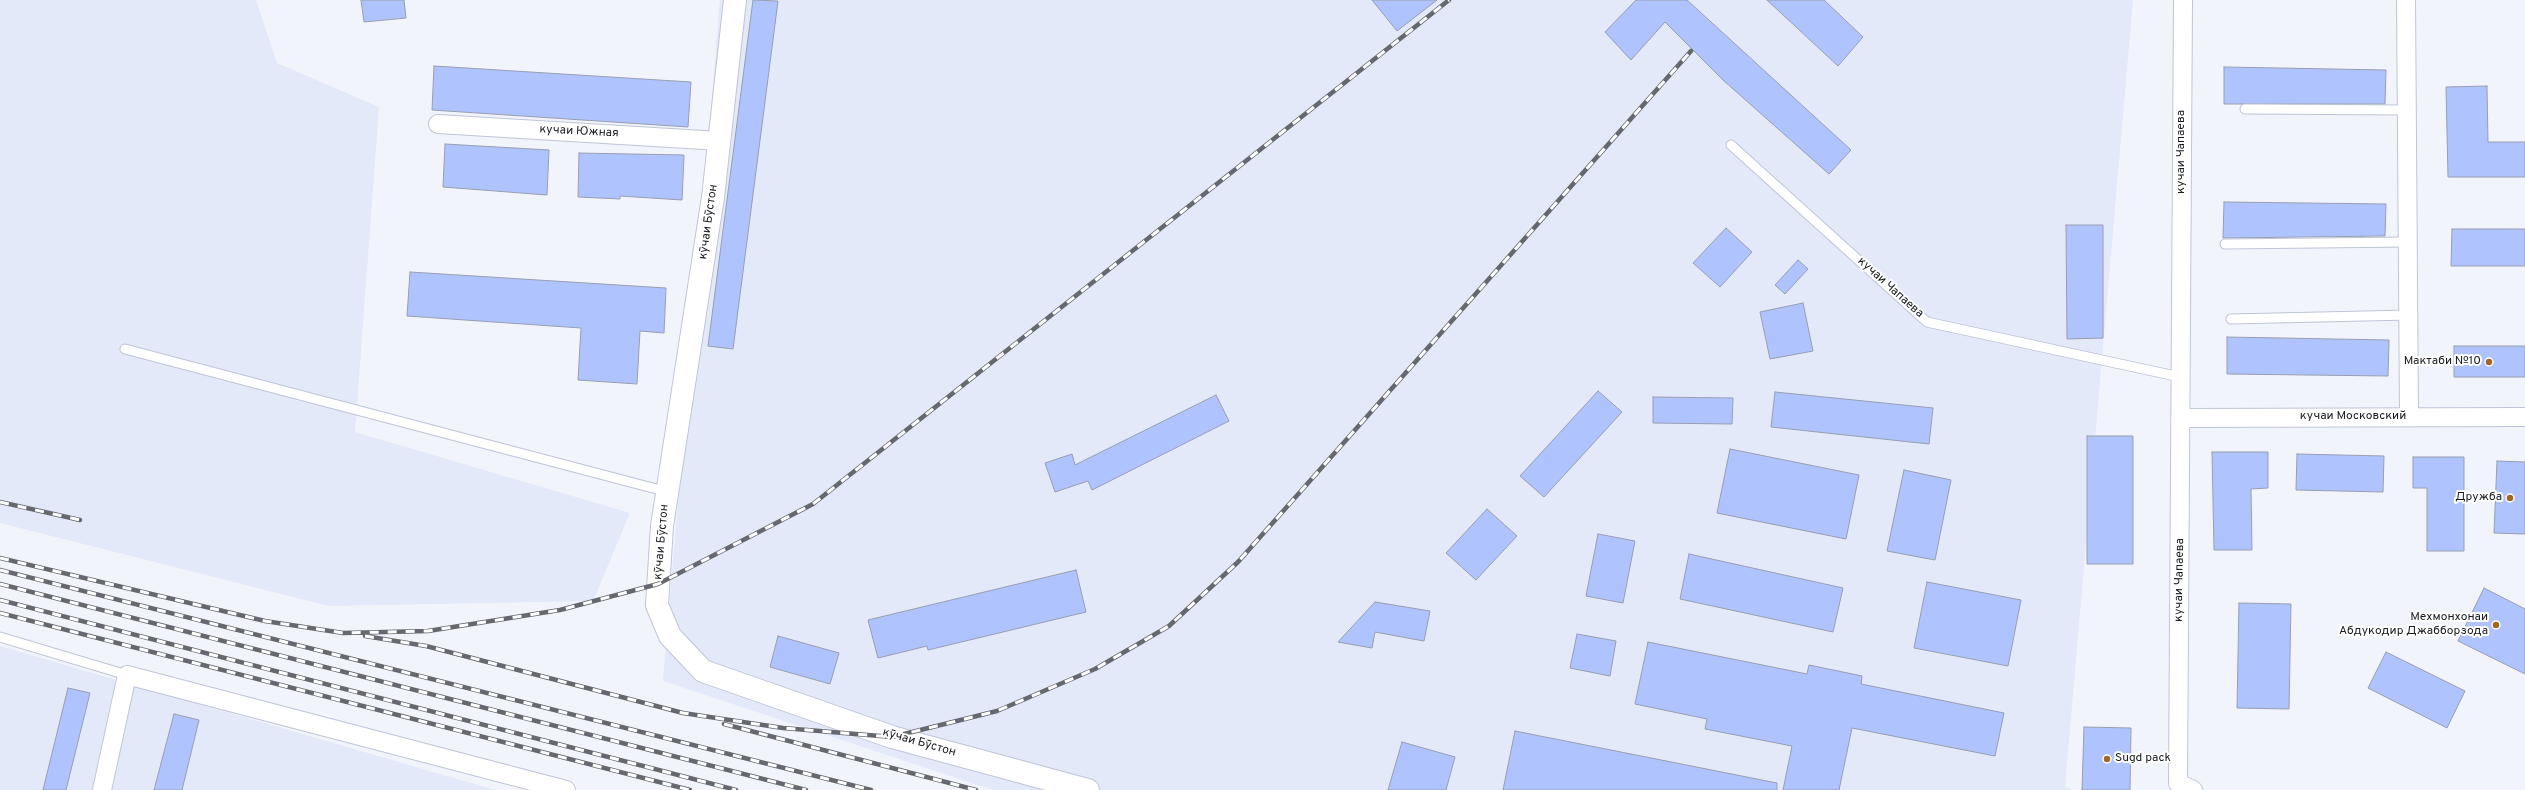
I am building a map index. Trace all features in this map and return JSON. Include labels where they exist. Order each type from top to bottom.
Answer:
[{"type":"main road","name":"кӯчаи Бӯстон","points":[[735,0],[720,141],[662,526],[657,605],[670,636],[703,671],[892,737],[1088,790]]},
{"type":"street","name":"кучаи Чапаева","points":[[2183,0],[2180,377],[2182,418],[2185,787]]},
{"type":"street","points":[[2406,0],[2410,416]]},
{"type":"street","name":"кучаи Южная","points":[[438,124],[720,141]]},
{"type":"street","name":"кучаи Московский","points":[[2182,418],[2410,416],[2525,417]]},
{"type":"street","points":[[102,790],[127,674],[566,790]]},
{"type":"lane","points":[[2245,109],[2407,110]]},
{"type":"lane","name":"кучаи Чапаева","points":[[1731,145],[1927,322],[2180,377]]},
{"type":"lane","points":[[2225,244],[2408,242]]},
{"type":"lane","points":[[2231,319],[2408,314]]},
{"type":"lane","points":[[125,349],[668,492]]},
{"type":"lane","points":[[0,638],[127,674]]},
{"type":"shaded area","points":[[0,0],[256,0],[277,63],[379,107],[355,432],[630,513],[593,601],[329,606],[0,523]]},
{"type":"shaded area","points":[[720,0],[2133,0],[2065,786],[2073,790],[993,790],[663,681]]},
{"type":"shaded area","points":[[0,646],[495,790],[0,790]]},
{"type":"building","points":[[361,0],[404,0],[406,18],[364,22]]},
{"type":"building","points":[[753,0],[778,1],[733,349],[708,346]]},
{"type":"building","points":[[1372,0],[1437,0],[1397,31]]},
{"type":"building","points":[[1636,0],[1687,0],[1851,150],[1829,174],[1723,80],[1665,22],[1631,60],[1605,32]]},
{"type":"building","points":[[1767,0],[1824,0],[1863,37],[1838,66]]},
{"type":"building","points":[[434,66],[691,82],[688,127],[432,110]]},
{"type":"building","points":[[2224,67],[2386,70],[2385,104],[2224,104]]},
{"type":"building","points":[[2487,86],[2488,142],[2525,142],[2525,177],[2448,177],[2446,87]]},
{"type":"building","points":[[445,144],[549,150],[547,195],[443,187]]},
{"type":"building","points":[[579,153],[684,155],[682,200],[620,196],[620,199],[578,197]]},
{"type":"building","points":[[2224,202],[2386,204],[2385,236],[2223,238]]},
{"type":"building","points":[[2066,225],[2103,225],[2103,338],[2067,339]]},
{"type":"building","points":[[1726,228],[1752,252],[1720,287],[1693,263]]},
{"type":"building","points":[[2452,229],[2525,229],[2525,266],[2451,266]]},
{"type":"building","points":[[1798,260],[1808,269],[1785,294],[1775,285]]},
{"type":"building","points":[[410,272],[666,288],[664,333],[640,331],[637,384],[578,380],[581,328],[407,316]]},
{"type":"building","points":[[1803,303],[1813,351],[1770,359],[1760,312]]},
{"type":"building","points":[[2227,337],[2389,340],[2388,376],[2227,374]]},
{"type":"building","name":"Мактаби №10","points":[[2454,346],[2525,346],[2525,377],[2454,377]]},
{"type":"building","points":[[1598,391],[1622,412],[1544,497],[1520,476]]},
{"type":"building","points":[[1775,392],[1933,408],[1929,444],[1771,427]]},
{"type":"building","points":[[1216,395],[1229,421],[1092,490],[1088,481],[1055,492],[1045,463],[1072,454],[1075,465]]},
{"type":"building","points":[[1653,397],[1733,398],[1732,424],[1653,423]]},
{"type":"building","points":[[2087,436],[2133,436],[2133,564],[2087,564]]},
{"type":"building","points":[[1730,449],[1859,475],[1846,539],[1717,513]]},
{"type":"building","points":[[2212,452],[2268,452],[2268,488],[2251,489],[2252,550],[2214,550]]},
{"type":"building","points":[[2297,454],[2384,456],[2383,492],[2296,490]]},
{"type":"building","points":[[2413,457],[2464,457],[2464,551],[2427,551],[2427,488],[2413,488]]},
{"type":"building","name":"Дружба","points":[[2497,461],[2525,462],[2525,534],[2494,533]]},
{"type":"building","points":[[1904,470],[1951,480],[1935,560],[1887,551]]},
{"type":"building","points":[[1487,509],[1517,536],[1476,580],[1446,553]]},
{"type":"building","points":[[1598,534],[1635,541],[1623,603],[1586,596]]},
{"type":"building","points":[[1689,554],[1843,588],[1833,632],[1680,599]]},
{"type":"building","points":[[1076,570],[1086,612],[928,650],[927,646],[878,658],[868,620]]},
{"type":"building","points":[[1927,582],[2021,600],[2008,666],[1914,648]]},
{"type":"building","name":"Мехмонхонаи Абдукодир Джабборзода","points":[[2484,588],[2525,609],[2525,674],[2458,641]]},
{"type":"building","points":[[1375,602],[1430,611],[1424,641],[1375,632],[1372,648],[1338,642]]},
{"type":"building","points":[[2239,603],[2291,604],[2289,709],[2237,708]]},
{"type":"building","points":[[1577,634],[1616,641],[1610,676],[1570,668]]},
{"type":"building","points":[[778,636],[839,653],[830,684],[770,667]]},
{"type":"building","points":[[1648,642],[1807,674],[1809,665],[1862,676],[1861,684],[2004,713],[1995,756],[1852,728],[1839,790],[1783,790],[1792,746],[1705,729],[1707,719],[1635,704]]},
{"type":"building","points":[[2386,652],[2465,691],[2447,728],[2368,688]]},
{"type":"building","points":[[68,688],[90,693],[66,790],[43,790]]},
{"type":"building","points":[[174,714],[199,720],[182,790],[154,790]]},
{"type":"building","name":"Sugd pack","points":[[2084,727],[2131,728],[2130,790],[2082,790]]},
{"type":"building","points":[[1515,731],[1777,783],[1777,790],[1503,790]]},
{"type":"building","points":[[1402,742],[1455,757],[1446,790],[1388,790]]},
{"type":"railway","points":[[0,558],[265,621],[343,633],[428,631],[560,610],[658,584],[813,504],[1449,0]]},
{"type":"railway","points":[[365,636],[426,646],[683,713],[783,728],[892,737],[997,711],[1095,669],[1169,626],[1238,562],[1691,51]]},
{"type":"railway","points":[[0,502],[80,520]]},
{"type":"railway","points":[[0,570],[871,790]]},
{"type":"railway","points":[[0,584],[806,790]]},
{"type":"railway","points":[[0,600],[736,790]]},
{"type":"railway","points":[[0,613],[690,790]]},
{"type":"railway","points":[[724,724],[976,790]]},
{"type":"place","name":"Мактаби №10","points":[[2489,362]]},
{"type":"place","name":"Дружба","points":[[2510,498]]},
{"type":"place","name":"Мехмонхонаи Абдукодир Джабборзода","points":[[2496,625]]},
{"type":"place","name":"Sugd pack","points":[[2107,759]]}]
